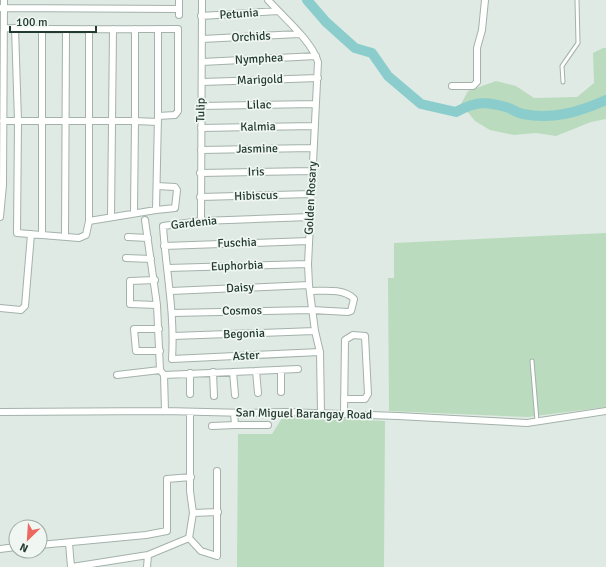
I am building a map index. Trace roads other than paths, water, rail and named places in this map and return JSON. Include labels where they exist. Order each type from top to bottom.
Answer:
[{"type":"street","points":[[0,217],[3,185],[4,28],[2,8],[4,0]]},
{"type":"street","points":[[96,0],[96,8]]},
{"type":"street","points":[[2,8],[96,8],[179,12],[179,0]]},
{"type":"street","name":"Tulip","points":[[201,221],[200,173],[202,0]]},
{"type":"street","points":[[268,0],[299,34],[316,56]]},
{"type":"street","points":[[452,86],[473,86],[477,82],[477,48],[482,30],[485,0]]},
{"type":"street","name":"Petunia","points":[[201,16],[278,11]]},
{"type":"street","points":[[3,121],[135,121],[158,119],[178,113],[178,29],[4,28]]},
{"type":"street","points":[[15,28],[18,121],[17,233],[65,237],[84,237],[89,221],[89,29]]},
{"type":"street","points":[[42,28],[42,235]]},
{"type":"street","points":[[65,237],[66,28]]},
{"type":"street","points":[[111,217],[113,29]]},
{"type":"street","points":[[134,214],[135,29]]},
{"type":"street","points":[[156,210],[158,29]]},
{"type":"street","name":"Orchids","points":[[202,39],[299,34]]},
{"type":"street","name":"Nymphea","points":[[202,62],[316,56]]},
{"type":"street","name":"Golden Rosary","points":[[316,56],[318,62],[318,78],[313,148],[308,264],[309,288],[315,331],[320,352],[321,413]]},
{"type":"street","name":"Marigold","points":[[202,82],[318,78]]},
{"type":"street","name":"Lilac","points":[[201,106],[316,104]]},
{"type":"street","name":"Kalmia","points":[[201,128],[315,126]]},
{"type":"street","name":"Jasmine","points":[[201,150],[313,148]]},
{"type":"street","name":"Iris","points":[[200,173],[312,172]]},
{"type":"street","points":[[89,221],[175,208],[177,193],[175,187],[157,186]]},
{"type":"street","name":"Hibiscus","points":[[200,197],[312,194]]},
{"type":"street","name":"Gardenia","points":[[172,359],[174,336],[171,292],[164,246],[163,226],[201,221],[310,217]]},
{"type":"street","points":[[145,220],[155,280],[165,411]]},
{"type":"street","points":[[0,308],[21,310],[25,306],[31,234]]},
{"type":"street","points":[[128,237],[148,238]]},
{"type":"street","name":"Fuschia","points":[[164,246],[309,241]]},
{"type":"street","points":[[126,258],[151,259]]},
{"type":"street","name":"Euphorbia","points":[[167,268],[308,264]]},
{"type":"street","points":[[155,280],[130,281],[130,304],[157,304]]},
{"type":"street","name":"Daisy","points":[[171,292],[309,288],[350,295],[355,301],[352,309],[348,312],[312,310]]},
{"type":"street","name":"Cosmos","points":[[172,313],[312,310]]},
{"type":"street","points":[[159,329],[134,329],[136,351],[160,351]]},
{"type":"street","name":"Begonia","points":[[174,336],[315,331]]},
{"type":"street","points":[[344,399],[365,399],[368,394],[365,336],[353,335],[345,340],[344,399],[344,414]]},
{"type":"street","name":"Aster","points":[[172,359],[320,352]]},
{"type":"street","points":[[118,375],[162,372],[190,373],[298,369]]},
{"type":"street","points":[[281,370],[282,392]]},
{"type":"street","points":[[256,371],[258,393]]},
{"type":"street","points":[[213,372],[214,396]]},
{"type":"street","points":[[234,372],[235,395]]},
{"type":"street","points":[[190,373],[190,394]]},
{"type":"street","name":"San Miguel Barangay Road","points":[[0,412],[165,411],[321,413],[537,422],[606,411]]},
{"type":"street","points":[[190,412],[193,514],[190,538],[201,551],[217,556],[217,471]]},
{"type":"street","points":[[234,413],[235,425]]},
{"type":"street","points":[[212,426],[268,425]]},
{"type":"street","points":[[48,544],[167,531],[168,478],[191,476]]},
{"type":"street","points":[[193,514],[218,512]]},
{"type":"street","points":[[69,543],[71,567],[148,555],[190,538]]},
{"type":"street","points":[[147,567],[148,555]]},
{"type":"lane","points":[[563,82],[562,66],[578,43],[577,0]]},
{"type":"lane","points":[[532,361],[537,422]]},
{"type":"waterway","points":[[307,0],[326,22],[355,48],[372,53],[388,76],[421,104],[456,112],[476,104],[488,103],[509,108],[523,114],[544,116],[565,114],[606,100]]}]
